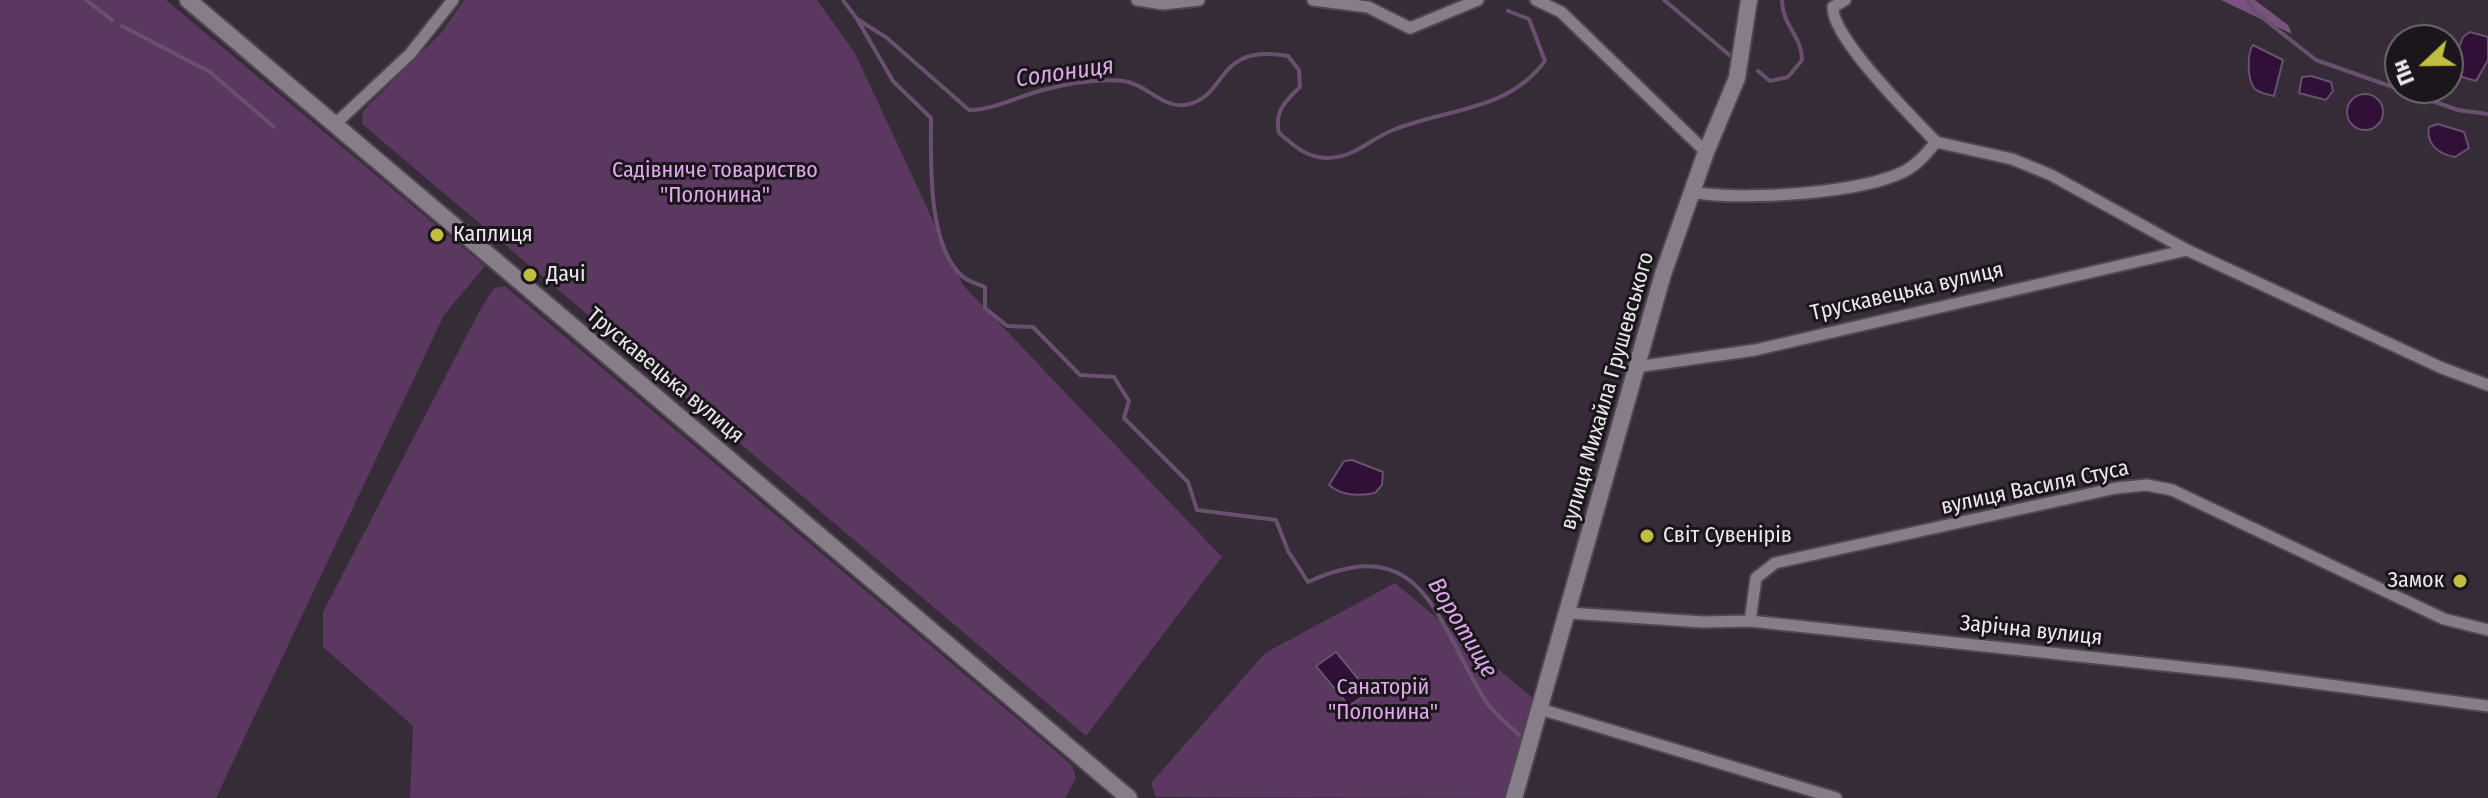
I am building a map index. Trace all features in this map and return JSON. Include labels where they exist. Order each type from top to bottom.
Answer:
[{"type":"street","name":"Трускавецька вулиця","points":[[188,0],[1129,798]]},
{"type":"street","points":[[334,125],[410,54],[453,0]]},
{"type":"street","points":[[1137,0],[1177,4],[1199,0]]},
{"type":"street","points":[[1313,0],[1368,7],[1389,21],[1410,28],[1478,0]]},
{"type":"street","points":[[1536,0],[1561,12],[1706,152]]},
{"type":"street","name":"вулиця Михайла Грушевського","points":[[1514,798],[1569,613],[1636,367],[1691,192],[1737,78],[1749,0]]},
{"type":"street","points":[[1845,0],[1833,7],[1832,14],[1843,33],[1882,88],[1936,142],[2012,159],[2051,175],[2187,250],[2442,368],[2488,385]]},
{"type":"street","points":[[1691,192],[1713,196],[1869,184],[1908,169],[1936,142]]},
{"type":"street","name":"Трускавецька вулиця","points":[[1636,367],[1755,350],[2187,250]]},
{"type":"street","name":"вулиця Василя Стуса","points":[[1750,621],[1756,578],[1775,563],[2065,498],[2147,485],[2185,496],[2444,619],[2488,630]]},
{"type":"street","name":"Зарічна вулиця","points":[[1569,613],[1703,622],[1750,621],[2238,673],[2488,706]]},
{"type":"street","points":[[1540,709],[1836,798]]},
{"type":"green space","points":[[0,0],[166,0],[485,266],[444,315],[216,798],[0,798]]},
{"type":"green space","name":"Садівниче товариство \"Полонина\"","points":[[464,0],[817,0],[855,53],[963,285],[1222,557],[1086,736],[362,124],[363,111],[441,33]]},
{"type":"green space","points":[[505,286],[1072,765],[1076,779],[1065,798],[410,798],[413,726],[323,647],[323,612],[480,310],[494,288]]},
{"type":"green space","name":"Санаторій \"Полонина\"","points":[[1395,583],[1535,700],[1508,798],[1156,797],[1151,783],[1265,653]]},
{"type":"shaded area","points":[[2221,0],[2255,0],[2288,25],[2292,34]]},
{"type":"shaded area","points":[[2470,32],[2488,37],[2488,60],[2476,81],[2464,78],[2464,36]]},
{"type":"shaded area","points":[[2253,45],[2283,60],[2274,96],[2259,92],[2252,85],[2249,67]]},
{"type":"shaded area","points":[[2311,76],[2331,82],[2333,91],[2326,100],[2299,93],[2302,77]]},
{"type":"shaded area","points":[[2365,94],[2378,99],[2383,112],[2378,125],[2365,130],[2352,125],[2347,112],[2352,99]]},
{"type":"shaded area","points":[[2438,124],[2464,132],[2469,148],[2455,157],[2439,151],[2432,144],[2429,133],[2429,127]]},
{"type":"shaded area","points":[[1352,460],[1383,472],[1382,485],[1375,493],[1351,494],[1329,485],[1344,461]]},
{"type":"shaded area","points":[[1336,652],[1369,692],[1349,706],[1316,666]]},
{"type":"waterway","points":[[86,0],[112,20]]},
{"type":"waterway","name":"Солониця","points":[[843,0],[857,19],[887,38],[969,110],[995,106],[1059,86],[1103,80],[1132,83],[1169,103],[1185,105],[1210,92],[1234,64],[1247,57],[1264,54],[1288,56],[1299,70],[1300,87],[1282,107],[1278,119],[1279,133],[1306,153],[1326,158],[1353,152],[1393,130],[1494,99],[1530,78],[1545,61],[1529,19],[1508,11]]},
{"type":"waterway","name":"Солониця","points":[[1664,0],[1733,58]]},
{"type":"waterway","name":"Солониця","points":[[1758,71],[1770,81],[1788,77],[1802,60],[1799,44],[1785,17],[1782,0]]},
{"type":"waterway","name":"Солониця","points":[[2247,0],[2255,12],[2316,60],[2458,110],[2488,114]]},
{"type":"waterway","name":"Воротище","points":[[857,19],[893,81],[931,118],[933,201],[942,244],[962,276],[985,287],[985,308],[1007,326],[1033,327],[1080,375],[1114,377],[1129,401],[1124,418],[1188,482],[1197,510],[1276,520],[1288,551],[1308,582],[1347,569],[1378,567],[1402,575],[1421,591],[1438,614],[1488,705],[1519,735]]},
{"type":"waterway","points":[[122,26],[210,72],[274,127]]},
{"type":"place","name":"Каплиця","points":[[437,235]]},
{"type":"place","name":"Дачі","points":[[530,275]]},
{"type":"place","name":"Світ Сувенірів","points":[[1647,536]]},
{"type":"place","name":"Замок","points":[[2460,581]]}]
